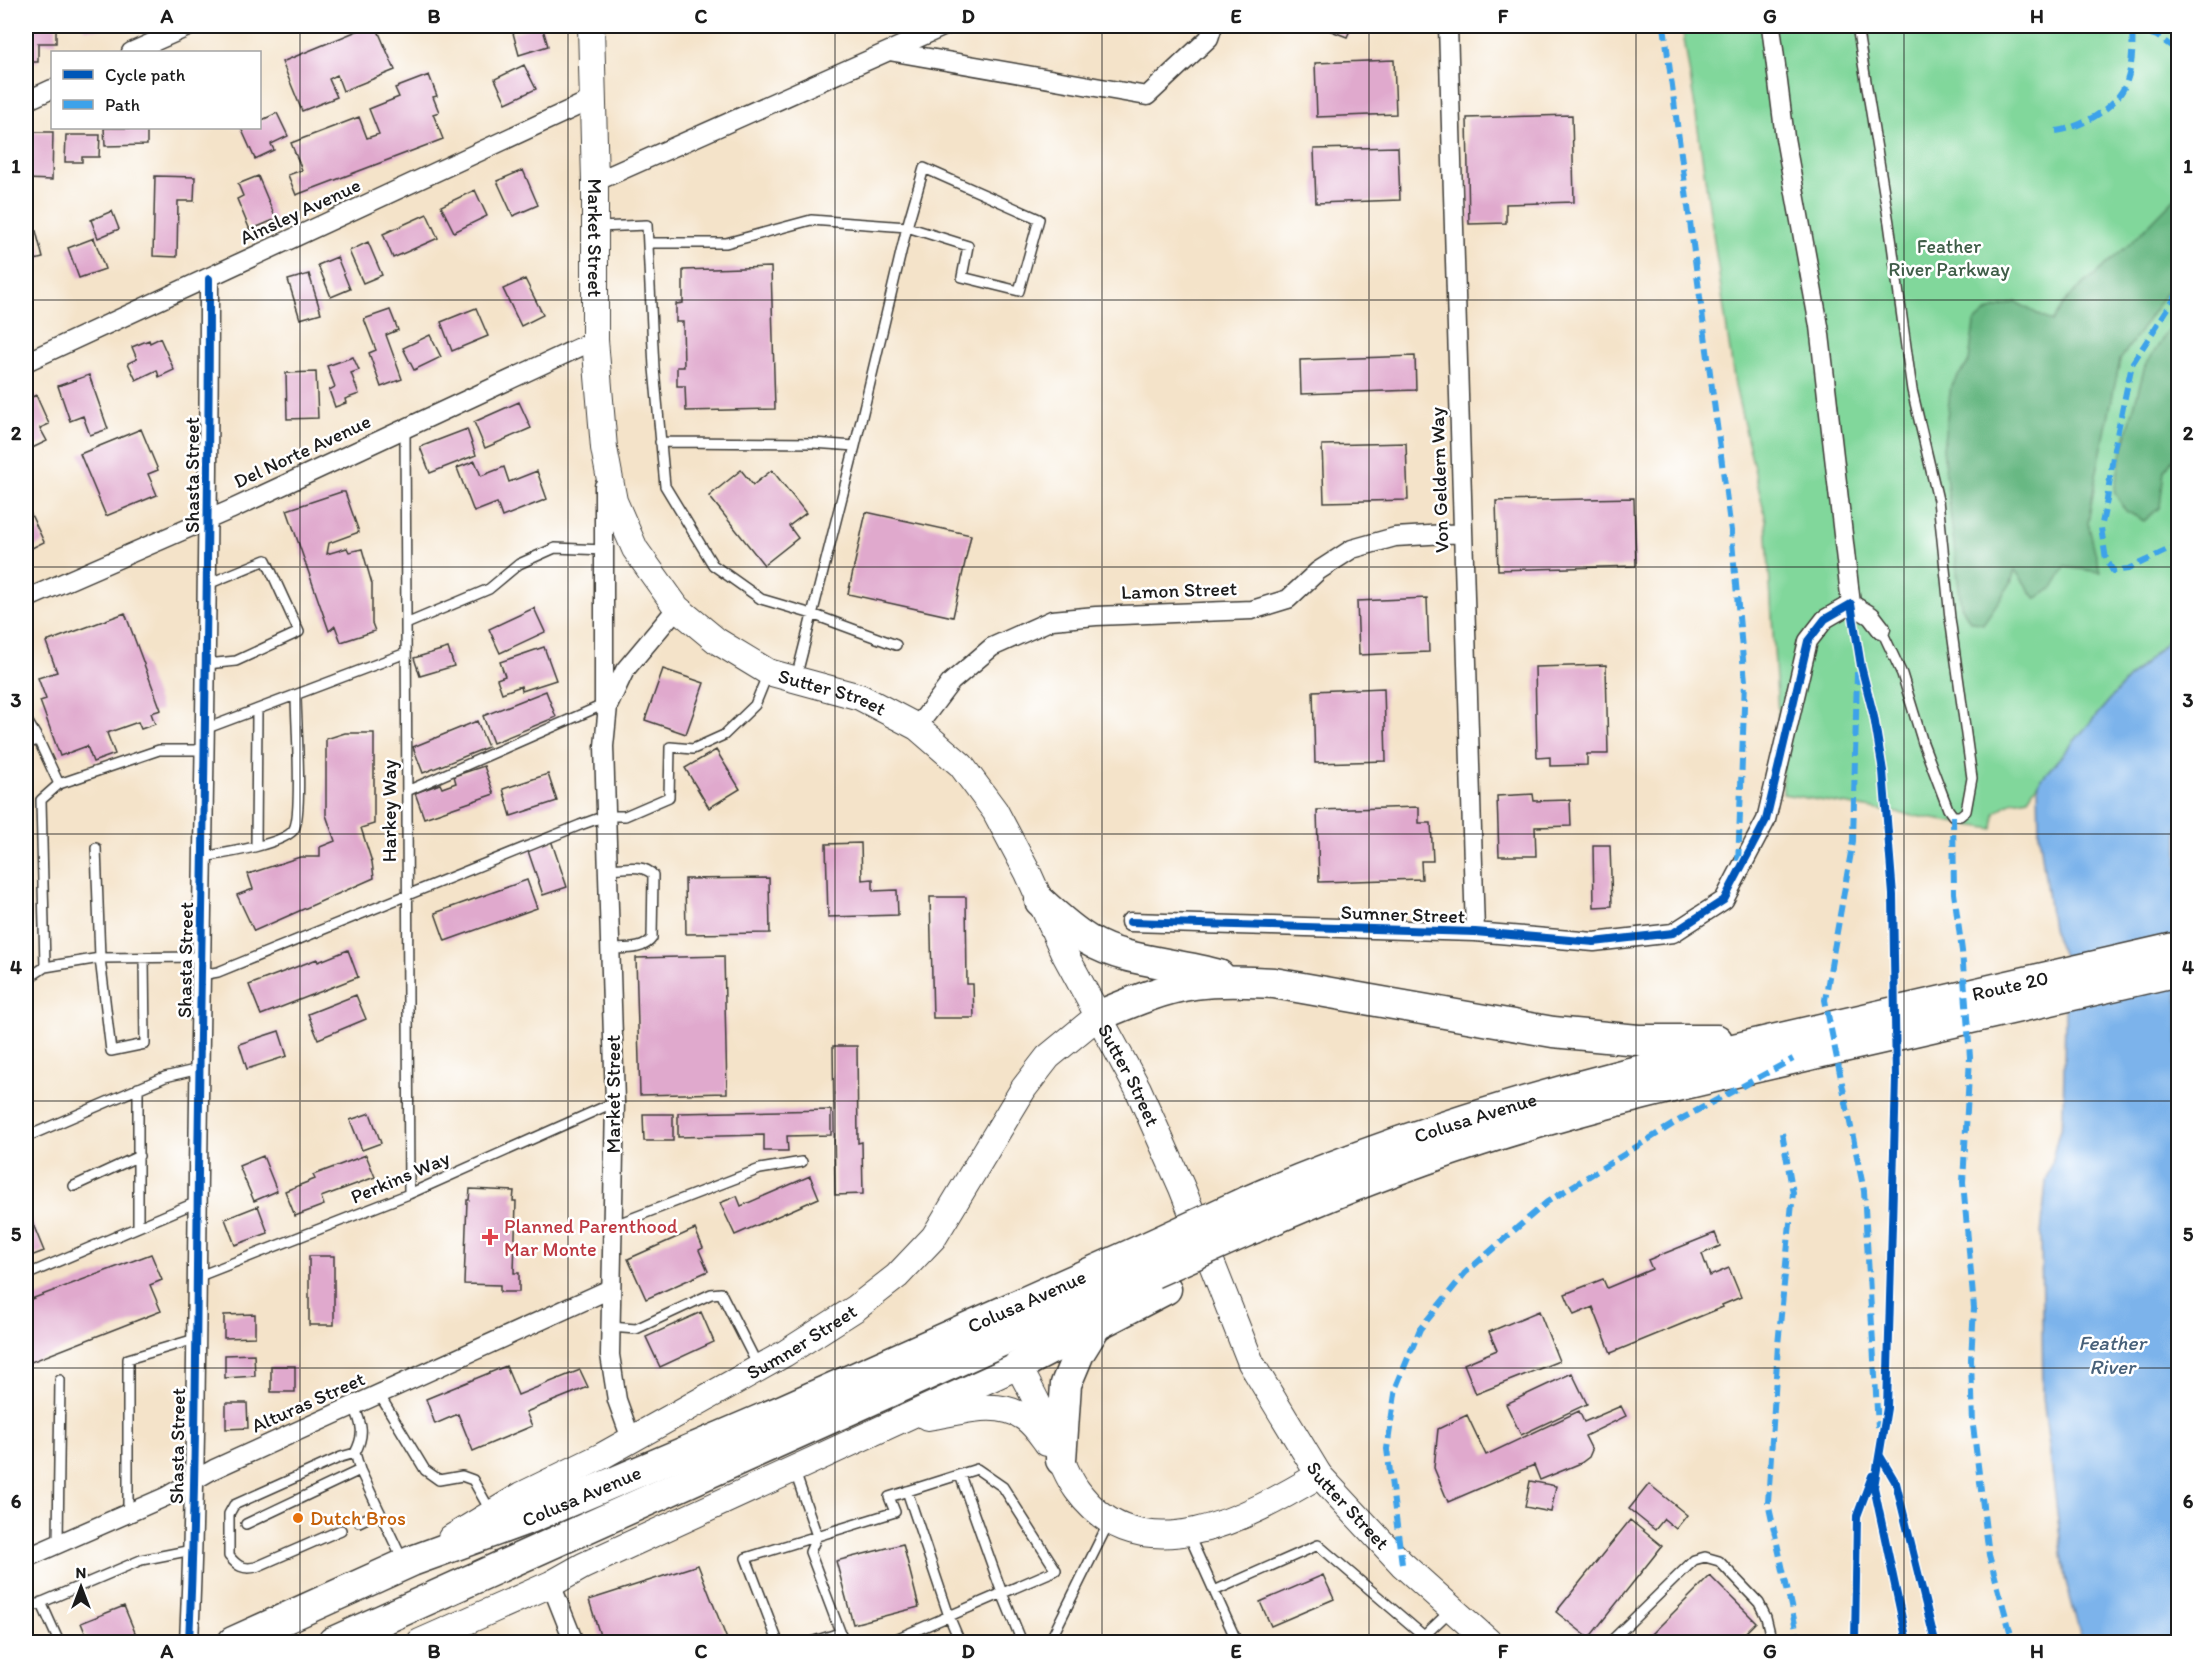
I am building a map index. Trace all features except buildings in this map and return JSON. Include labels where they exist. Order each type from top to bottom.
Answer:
[{"type":"highway","points":[[1040,902],[1089,941],[1105,948],[1148,961],[1199,969],[1239,981]]},
{"type":"highway","name":"Route 20","points":[[1844,1036],[2178,947]]},
{"type":"highway","name":"Route 20","points":[[1844,1036],[2178,970]]},
{"type":"highway","points":[[1098,1016],[1141,999],[1194,984],[1239,981],[1274,983],[1594,1037],[1680,1041],[1804,1033]]},
{"type":"highway","name":"Colusa Avenue","points":[[1252,1224],[1363,1154],[1494,1109],[1629,1073],[1804,1033],[1844,1036]]},
{"type":"highway","name":"Colusa Avenue","points":[[333,1642],[1154,1271],[1252,1224],[1380,1175],[1481,1140],[1844,1036]]},
{"type":"highway","points":[[1061,1460],[1066,1384],[1079,1353],[1098,1324],[1154,1271]]},
{"type":"highway","name":"Colusa Avenue","points":[[233,1642],[408,1563],[530,1518],[772,1414],[1154,1271]]},
{"type":"highway","points":[[1018,1366],[1098,1324]]},
{"type":"main road","name":"Market Street","points":[[591,26],[596,340],[604,448],[614,501],[635,549],[678,608]]},
{"type":"main road","name":"Sutter Street","points":[[678,608],[717,641],[768,672],[860,697],[917,727],[961,765],[995,811],[1029,873],[1040,902],[1138,1089],[1177,1177],[1251,1363],[1319,1475],[1401,1564],[1489,1642]]},
{"type":"main road","name":"Sumner Street","points":[[408,1563],[522,1495],[602,1456],[759,1368],[856,1308],[897,1276],[934,1237],[1024,1088],[1048,1058],[1098,1016]]},
{"type":"main road","points":[[420,1642],[551,1584],[583,1566],[1018,1366],[1046,1420],[1061,1460],[1076,1488],[1090,1506],[1109,1522],[1133,1532],[1188,1533],[1211,1528],[1270,1504],[1319,1475]]},
{"type":"main road","points":[[901,1421],[992,1407],[1007,1409],[1026,1419],[1061,1460]]},
{"type":"street","points":[[133,51],[190,26]]},
{"type":"street","points":[[595,182],[945,26]]},
{"type":"street","points":[[889,51],[1147,96],[1209,38],[1213,26]]},
{"type":"street","name":"Von Geldern Way","points":[[1448,26],[1475,932]]},
{"type":"street","points":[[1770,26],[1785,138],[1819,326],[1851,604],[1871,616],[1881,629]]},
{"type":"street","points":[[26,101],[51,89]]},
{"type":"street","name":"Ainsley Avenue","points":[[26,362],[593,99]]},
{"type":"street","name":"Shasta Street","points":[[189,1642],[194,1481],[195,1278],[207,664],[209,279]]},
{"type":"street","name":"Del Norte Avenue","points":[[26,599],[209,519],[596,340]]},
{"type":"street","name":"Market Street","points":[[604,448],[607,704],[604,746],[605,816],[615,1102],[610,1327],[617,1400],[631,1439]]},
{"type":"street","name":"Lamon Street","points":[[917,727],[951,682],[992,647],[1052,620],[1252,610],[1288,598],[1318,571],[1352,549],[1395,537],[1463,533]]},
{"type":"street","name":"Sumner Street","points":[[1130,922],[1475,932],[1594,942],[1673,933],[1724,900],[1766,820],[1808,641],[1825,619],[1851,604]]},
{"type":"street","name":"Market Street","points":[[607,704],[625,670],[678,608]]},
{"type":"street","name":"Alturas Street","points":[[26,1558],[165,1497],[214,1469],[610,1289]]},
{"type":"street","points":[[551,1584],[573,1642]]},
{"type":"lane","points":[[1857,26],[1889,223],[1912,390],[1938,500],[1950,618],[1972,777],[1966,811],[1960,816],[1953,816],[1948,809],[1923,743],[1902,674],[1881,629]]},
{"type":"lane","points":[[648,243],[726,243],[811,220],[907,227],[968,246],[962,277],[1019,291],[1039,219],[924,168],[907,227],[855,446],[795,680]]},
{"type":"lane","points":[[596,227],[647,225],[660,442],[665,486],[713,565],[761,599],[812,614],[896,645]]},
{"type":"lane","name":"Harkey Way","points":[[405,429],[409,1194]]},
{"type":"lane","points":[[660,442],[813,443],[855,446]]},
{"type":"lane","points":[[406,624],[489,589],[519,564],[555,548],[604,550]]},
{"type":"lane","points":[[207,664],[236,660],[299,632],[266,560],[208,584]]},
{"type":"lane","points":[[206,729],[406,653]]},
{"type":"lane","points":[[26,977],[45,967],[100,958],[144,958],[201,966],[218,972],[605,816],[625,816],[669,797],[670,747],[693,749],[724,735],[755,705],[768,672]]},
{"type":"lane","points":[[203,857],[236,852],[286,837],[294,829],[298,810],[296,696]]},
{"type":"lane","points":[[407,791],[607,704]]},
{"type":"lane","points":[[256,846],[257,711]]},
{"type":"lane","points":[[26,719],[59,784]]},
{"type":"lane","points":[[26,745],[38,740]]},
{"type":"lane","points":[[45,967],[41,800],[59,784],[159,750],[205,750]]},
{"type":"lane","points":[[96,848],[100,958],[111,1052],[145,1044],[144,958]]},
{"type":"lane","points":[[607,869],[640,868],[648,870],[653,875],[652,938],[647,945],[639,948],[610,949]]},
{"type":"lane","points":[[26,1137],[165,1077],[199,1069]]},
{"type":"lane","points":[[138,1088],[138,1227]]},
{"type":"lane","name":"Perkins Way","points":[[195,1278],[409,1194],[615,1102]]},
{"type":"lane","points":[[74,1186],[139,1156]]},
{"type":"lane","points":[[612,1226],[760,1169],[802,1162]]},
{"type":"lane","points":[[26,1275],[197,1202]]},
{"type":"lane","points":[[610,1327],[636,1329],[711,1294],[721,1293],[759,1368]]},
{"type":"lane","points":[[128,1512],[128,1359],[195,1339]]},
{"type":"lane","points":[[58,1544],[60,1380]]},
{"type":"lane","points":[[379,1394],[425,1470],[439,1480],[462,1476],[473,1480],[491,1513]]},
{"type":"lane","points":[[341,1530],[248,1569],[237,1566],[228,1556],[230,1514],[234,1505],[341,1457],[355,1453],[362,1441],[361,1424],[354,1406]]},
{"type":"lane","points":[[355,1453],[360,1470],[380,1512],[408,1563]]},
{"type":"lane","points":[[778,1642],[746,1558],[895,1512],[889,1497],[977,1469],[1003,1487],[1056,1570],[889,1642]]},
{"type":"lane","points":[[246,1524],[360,1470]]},
{"type":"lane","points":[[795,1470],[817,1536],[810,1552],[844,1642]]},
{"type":"lane","points":[[960,1474],[1022,1642]]},
{"type":"lane","points":[[908,1491],[949,1616],[960,1642]]},
{"type":"lane","points":[[359,1522],[380,1512]]},
{"type":"lane","points":[[1038,1642],[1052,1637],[1109,1522]]},
{"type":"lane","points":[[1188,1533],[1237,1642]]},
{"type":"lane","points":[[1214,1591],[1318,1545],[1424,1636],[1452,1609]]},
{"type":"lane","points":[[26,1609],[141,1560],[192,1550]]},
{"type":"lane","points":[[1610,1642],[1694,1560],[1705,1557],[1719,1561],[1759,1603],[1766,1617],[1772,1642]]},
{"type":"lane","points":[[41,1602],[59,1642]]},
{"type":"lane","points":[[811,1642],[840,1633]]},
{"type":"green space","name":"Feather River Parkway","points":[[1682,26],[2178,26],[2178,631],[2127,680],[2038,783],[2028,798],[2013,801],[1995,813],[1993,829],[1783,794],[1766,520],[1735,386]]},
{"type":"green space","points":[[2178,195],[2178,275],[2120,360],[2096,476],[2088,523],[2100,572],[2065,567],[2053,588],[2036,599],[2015,570],[2011,583],[1983,624],[1970,621],[1961,606],[1943,449],[1951,385],[1969,362],[1974,323],[1988,311],[2016,302],[2052,322],[2069,297],[2133,241]]},
{"type":"green space","points":[[2178,315],[2178,452],[2164,471],[2160,507],[2144,521],[2126,511],[2114,492],[2122,451],[2145,366]]},
{"type":"water","name":"Feather River","points":[[2178,631],[2178,1642],[2082,1642],[2065,1578],[2043,1397],[2041,1235],[2046,1182],[2063,1117],[2066,963],[2052,929],[2039,833],[2038,783],[2127,680]]},
{"type":"marked path","points":[[1664,26],[1731,531],[1745,681],[1738,865]]},
{"type":"marked path","points":[[2056,131],[2085,122],[2105,110],[2120,94],[2128,79],[2131,64],[2132,26]]},
{"type":"marked path","points":[[2132,28],[2157,36],[2178,51]]},
{"type":"marked path","points":[[2178,293],[2132,364],[2114,449],[2101,528],[2106,559],[2113,571],[2128,569],[2178,545]]},
{"type":"marked path","points":[[1857,672],[1853,841],[1825,1000],[1864,1191],[1878,1427]]},
{"type":"marked path","points":[[1953,816],[1954,893],[1962,951],[1970,1057],[1963,1182],[1974,1308],[1971,1359],[1973,1425],[1989,1555],[2013,1642]]},
{"type":"marked path","points":[[1402,1564],[1387,1449],[1396,1387],[1420,1329],[1465,1273],[1547,1202],[1683,1118],[1793,1059]]},
{"type":"marked path","points":[[1782,1133],[1793,1193],[1778,1345],[1768,1503],[1799,1642]]},
{"type":"cycle path","points":[[189,1642],[195,1439],[209,279]]},
{"type":"cycle path","points":[[1130,922],[1475,932],[1594,942],[1673,933],[1724,900],[1766,820],[1808,641],[1825,619],[1851,604],[1861,666],[1874,717],[1883,771],[1893,895],[1896,1078],[1887,1408],[1874,1487],[1907,1642]]},
{"type":"cycle path","points":[[1880,1456],[1896,1483],[1935,1642]]},
{"type":"cycle path","points":[[1855,1642],[1857,1516],[1872,1476]]},
{"type":"place","name":"Planned Parenthood Mar Monte","points":[[490,1237]]},
{"type":"place","name":"Dutch Bros","points":[[298,1518]]}]
